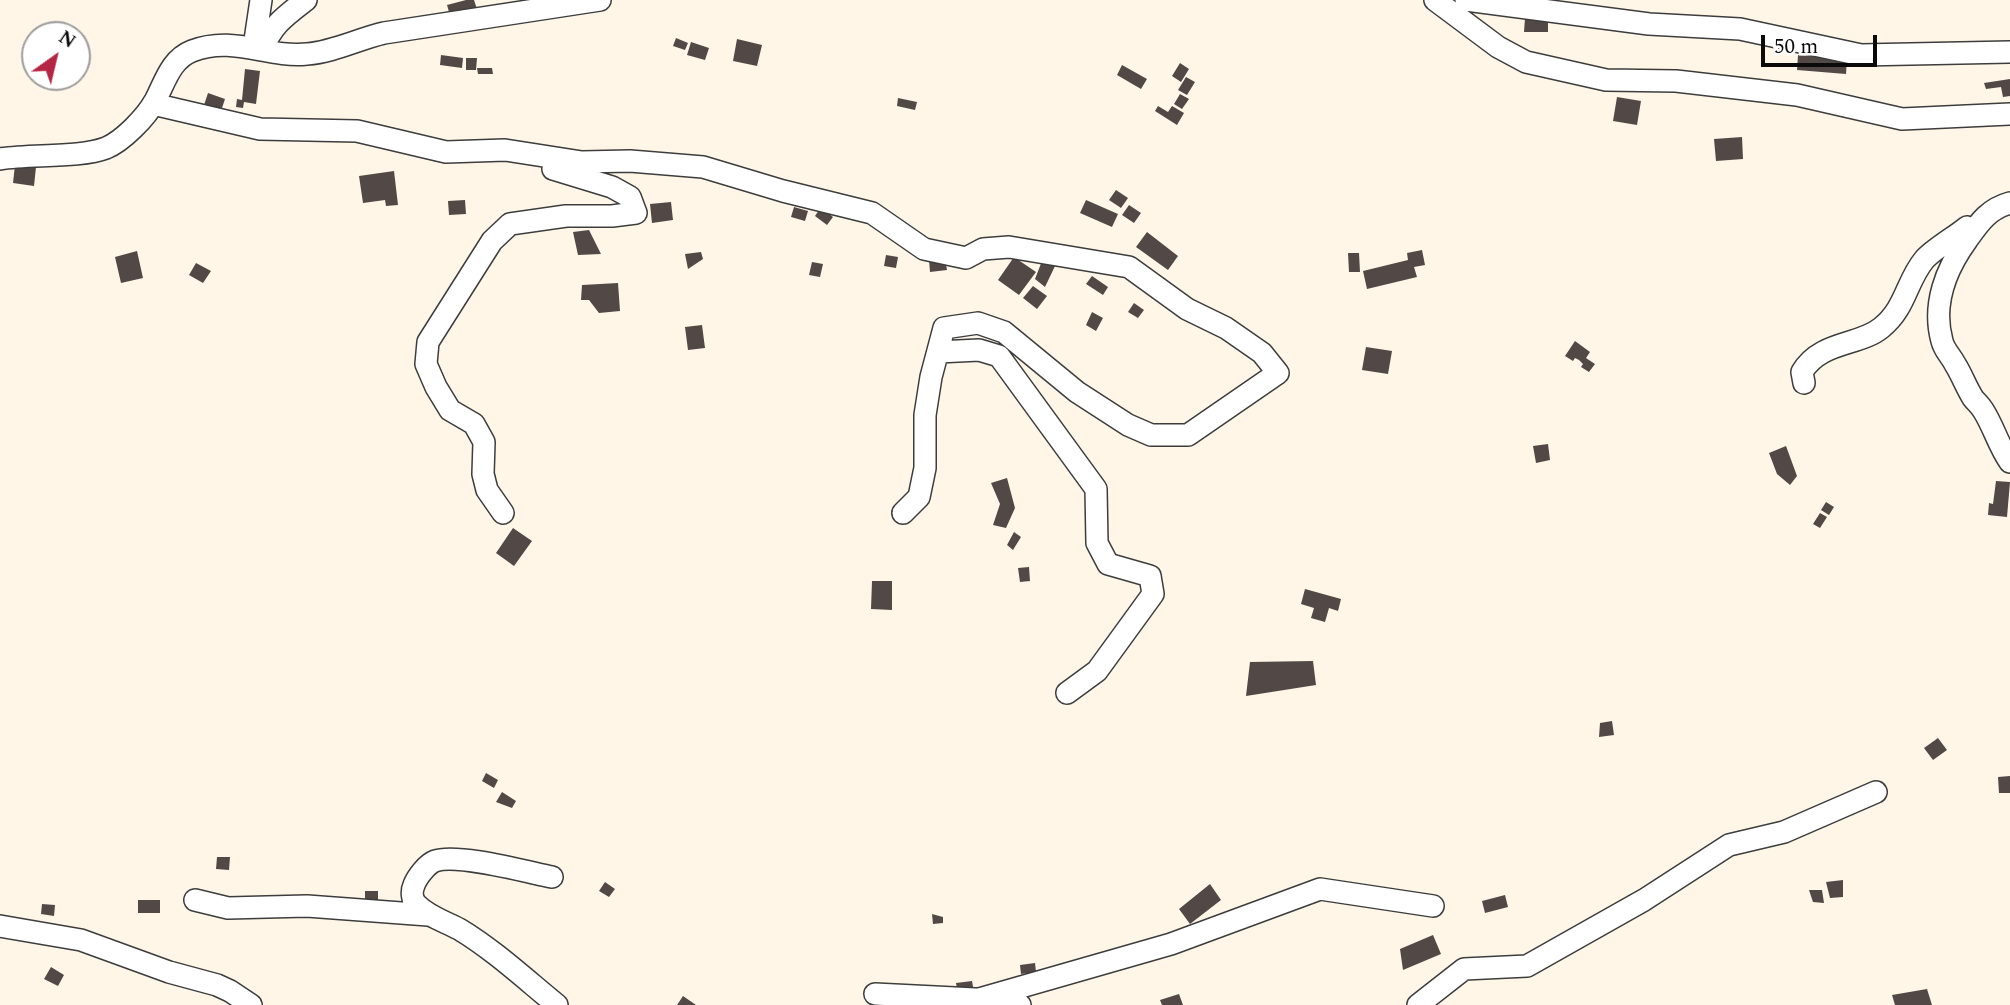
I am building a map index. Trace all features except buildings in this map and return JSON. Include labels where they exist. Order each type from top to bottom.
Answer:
[{"type":"street","points":[[258,49],[261,0]]},
{"type":"street","points":[[258,49],[279,20],[306,0]]},
{"type":"street","points":[[0,159],[106,148],[125,137],[153,104],[175,61],[189,51],[210,45],[236,44],[271,53],[305,55],[328,52],[384,33],[600,0]]},
{"type":"street","points":[[1435,0],[1498,47],[1526,62],[1606,80],[1685,82],[1797,95],[1902,118],[2010,114]]},
{"type":"street","points":[[1466,0],[1649,24],[1740,29],[1861,55],[2010,52]]},
{"type":"street","points":[[153,104],[260,129],[358,131],[446,152],[505,150],[582,162],[630,161],[703,167],[783,191],[872,213],[924,249],[966,258],[983,248],[1009,247],[1129,267],[1187,309],[1226,328],[1262,353],[1278,373],[1188,435],[1151,435],[1128,425],[1076,392],[1004,331],[978,323],[944,328],[925,415],[925,468],[919,497],[903,513]]},
{"type":"street","points":[[503,513],[487,490],[483,474],[484,442],[474,424],[450,410],[436,387],[426,364],[428,342],[492,241],[510,223],[566,216],[636,213],[630,197],[612,187],[550,168],[535,155]]},
{"type":"street","points":[[1804,383],[1802,372],[1812,359],[1880,330],[1900,309],[1924,260],[1986,214],[2010,203]]},
{"type":"street","points":[[1986,214],[1947,269],[1940,302],[1939,324],[1945,350],[1972,397],[1987,416],[1998,445],[2010,462]]},
{"type":"street","points":[[937,352],[979,350],[999,356],[1096,489],[1097,544],[1108,564],[1150,576],[1153,594],[1097,671],[1067,693]]},
{"type":"street","points":[[1418,1005],[1464,969],[1527,966],[1644,900],[1729,845],[1784,832],[1876,792]]},
{"type":"street","points":[[552,877],[468,860],[435,861],[414,884],[412,894],[414,902],[428,915],[458,929],[557,1005]]},
{"type":"street","points":[[978,999],[1171,944],[1320,889],[1433,906]]},
{"type":"street","points":[[195,900],[228,908],[307,906],[428,915]]},
{"type":"street","points":[[0,926],[80,940],[169,972],[217,985],[251,1005]]},
{"type":"street","points":[[875,994],[978,999],[1020,1005]]}]
